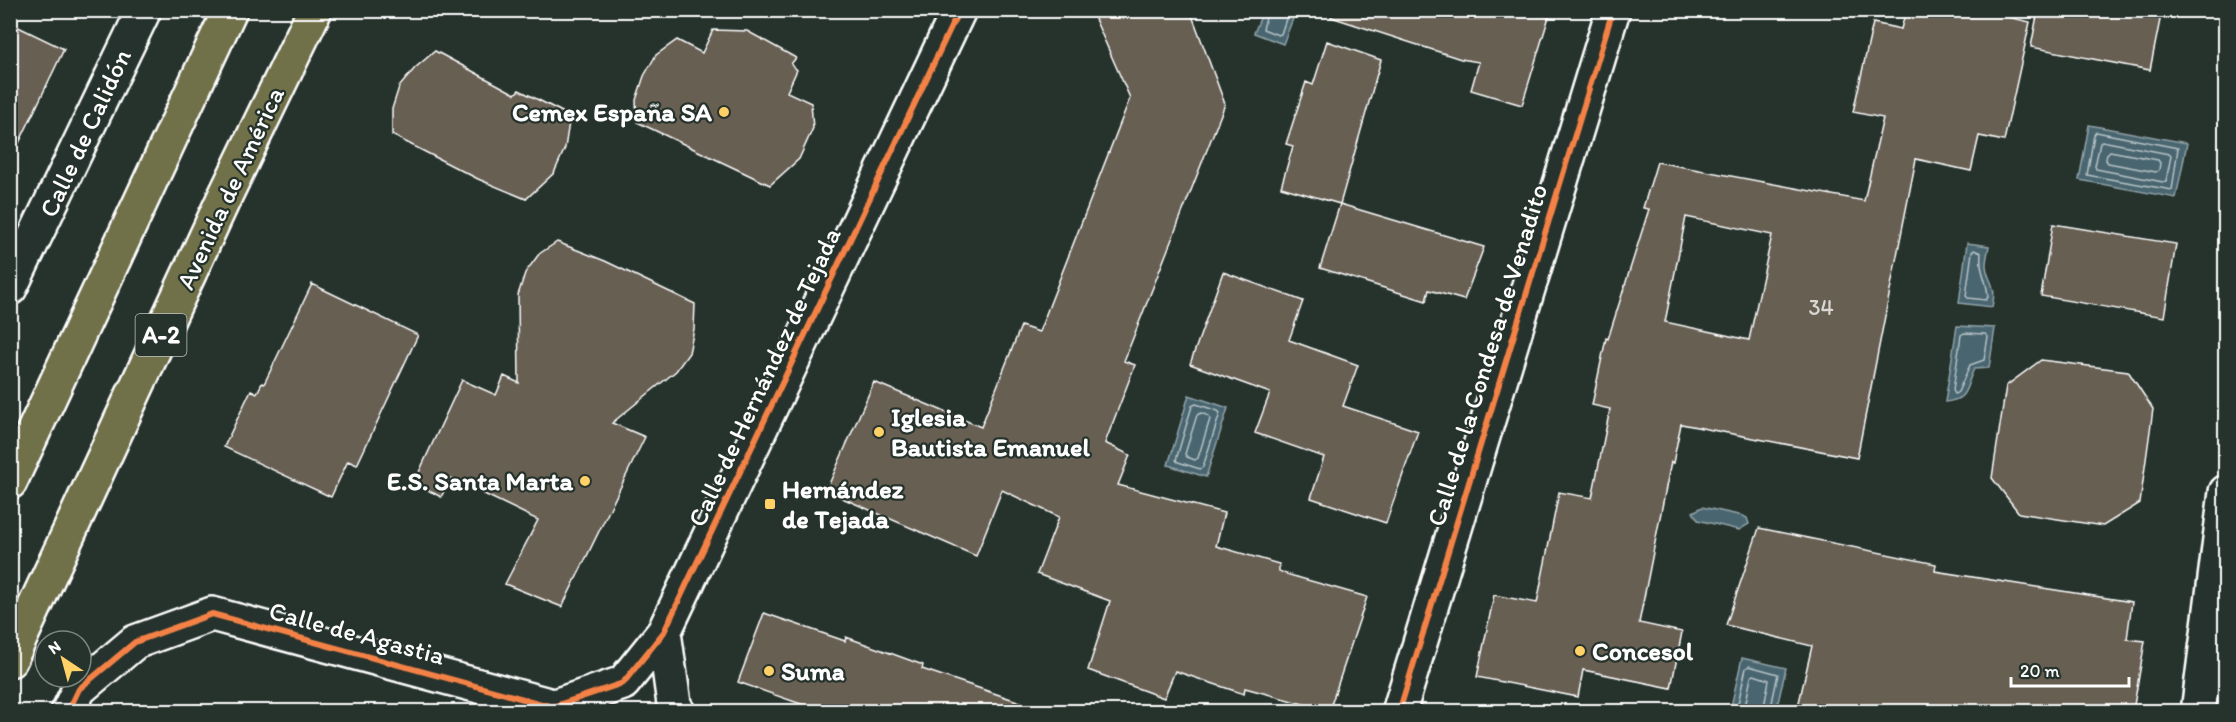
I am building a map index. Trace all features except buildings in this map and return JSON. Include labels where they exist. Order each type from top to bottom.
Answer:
[{"type":"highway","points":[[10,482],[231,10]]},
{"type":"highway","name":"Avenida de América","points":[[10,660],[220,207],[315,10]]},
{"type":"street","name":"Calle de Calidón","points":[[10,288],[144,10]]},
{"type":"street","name":"Calle de Hernández de Tejada","points":[[562,709],[623,683],[664,632],[959,10]]},
{"type":"street","name":"Calle de la Condesa de Venadito","points":[[1399,711],[1612,10]]},
{"type":"street","points":[[2198,711],[2226,492]]},
{"type":"street","name":"Calle de Agastia","points":[[68,711],[79,689],[135,642],[212,614],[562,709]]},
{"type":"street","points":[[664,632],[674,704],[678,711]]},
{"type":"water","points":[[1263,11],[1296,11],[1283,44],[1254,33]]},
{"type":"water","points":[[2089,125],[2187,143],[2176,198],[2079,180]]},
{"type":"water","points":[[1967,243],[1989,246],[1986,265],[1994,293],[1992,307],[1959,303]]},
{"type":"water","points":[[1957,326],[1995,328],[1989,368],[1974,369],[1963,395],[1945,402]]},
{"type":"water","points":[[1189,395],[1228,408],[1206,477],[1168,465]]},
{"type":"water","points":[[1702,507],[1743,516],[1747,518],[1749,524],[1739,530],[1698,520],[1693,512]]},
{"type":"water","points":[[1742,658],[1786,668],[1776,711],[1730,711]]},
{"type":"cycle path","points":[[552,707],[623,683],[664,632],[959,10]]},
{"type":"cycle path","points":[[1399,712],[1613,10]]},
{"type":"cycle path","points":[[68,712],[79,689],[135,642],[212,614],[571,712]]},
{"type":"place","name":"Cemex España SA","points":[[724,112]]},
{"type":"place","name":"Iglesia Bautista Emanuel","points":[[879,432]]},
{"type":"place","name":"E.S. Santa Marta","points":[[585,481]]},
{"type":"place","name":"Hernández de Tejada","points":[[770,504]]},
{"type":"place","name":"Concesol","points":[[1580,651]]},
{"type":"place","name":"Suma","points":[[769,671]]}]
